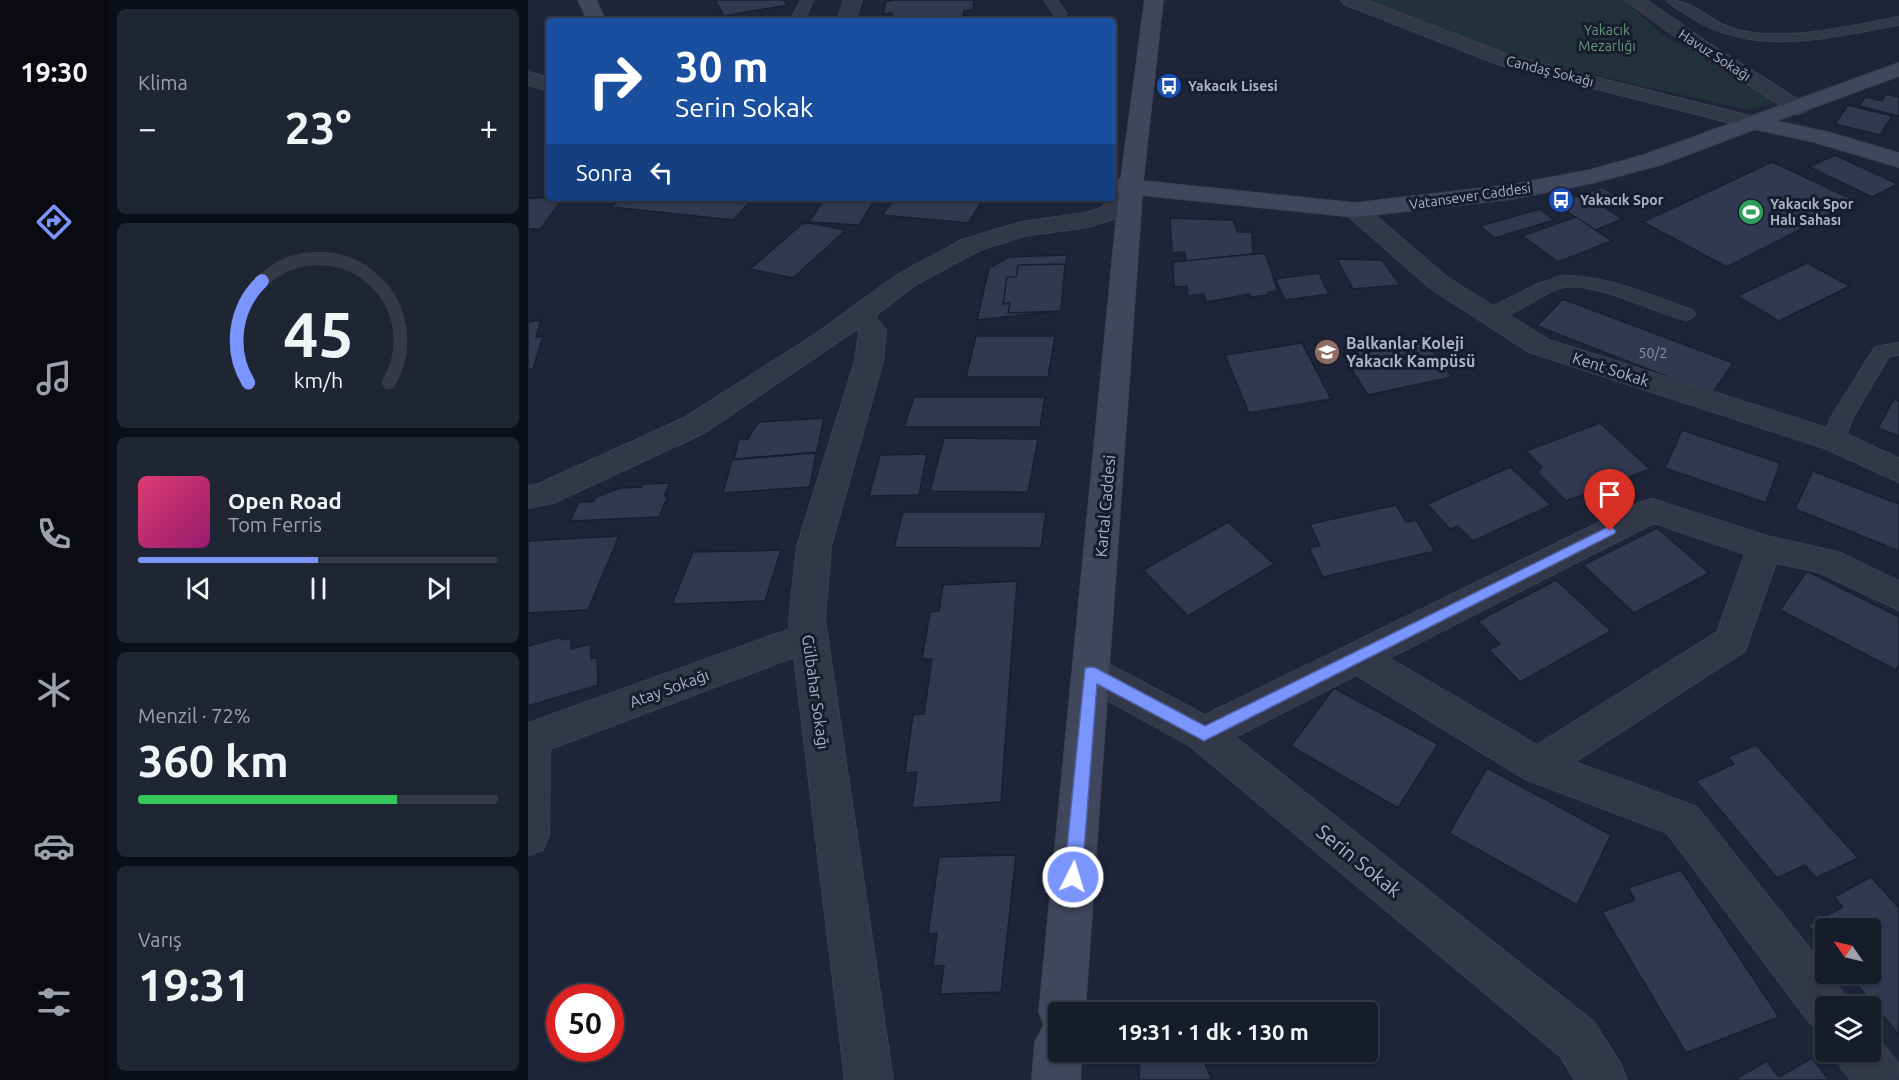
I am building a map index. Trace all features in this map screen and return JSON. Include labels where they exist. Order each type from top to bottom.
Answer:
[{"type":"main road","points":[[587,0],[596,18]]},
{"type":"main road","name":"Kartal Caddesi","points":[[1063,1002],[1091,673],[1122,187],[1154,0]]},
{"type":"main road","name":"Vatansever Caddesi","points":[[1122,187],[1354,210],[1510,192],[1592,176],[1652,160],[1896,73]]},
{"type":"main road","points":[[1755,123],[1819,137],[1899,160]]},
{"type":"main road","points":[[1056,1080],[1057,1062]]},
{"type":"street","points":[[847,18],[853,0]]},
{"type":"street","name":"Candaş Sokağı","points":[[1350,0],[1504,60],[1755,123]]},
{"type":"street","name":"Havuz Sokağı","points":[[1634,0],[1703,48],[1798,108]]},
{"type":"street","points":[[528,78],[546,83]]},
{"type":"street","points":[[528,497],[542,495],[693,426],[824,341],[906,280],[971,245],[1021,229],[1088,220],[1109,213],[1115,201]]},
{"type":"street","name":"Kent Sokak","points":[[1354,210],[1439,283],[1539,346],[1834,441],[1899,471]]},
{"type":"street","name":"Gülbahar Sokağı","points":[[858,315],[873,330],[869,361],[814,546],[807,620],[869,1080]]},
{"type":"street","points":[[1204,734],[1652,510],[1764,548],[1826,561],[1899,597]]},
{"type":"street","points":[[1537,766],[1732,641],[1764,548]]},
{"type":"street","name":"Atay Sokağı","points":[[529,739],[809,637]]},
{"type":"street","points":[[1356,657],[1537,766],[1682,820],[1818,996]]},
{"type":"street","name":"Serin Sokak","points":[[1091,673],[1204,734],[1577,1039],[1603,1080]]},
{"type":"street","points":[[528,836],[529,739]]},
{"type":"street","points":[[1868,1062],[1881,1080]]},
{"type":"lane","points":[[798,18],[807,0]]},
{"type":"lane","points":[[1050,0],[1061,14]]},
{"type":"lane","points":[[1672,0],[1731,33],[1756,36],[1791,37],[1899,21]]},
{"type":"lane","points":[[1817,33],[1827,18]]},
{"type":"lane","points":[[1491,315],[1515,305],[1533,292],[1564,281],[1594,285],[1685,315]]},
{"type":"lane","points":[[1834,441],[1841,419],[1882,351],[1899,349]]},
{"type":"green space","name":"Yakacık Mezarlığı","points":[[1369,0],[1624,0],[1658,31],[1774,103],[1749,110],[1532,61],[1507,54]]},
{"type":"building","points":[[715,0],[784,0],[788,5],[724,16]]},
{"type":"building","points":[[974,0],[973,10],[964,11],[963,17],[927,18],[891,18],[892,13],[883,14],[886,1]]},
{"type":"building","points":[[1886,94],[1899,97],[1899,116],[1859,106],[1865,97],[1882,101]]},
{"type":"building","points":[[1848,105],[1892,116],[1880,135],[1835,124]]},
{"type":"building","points":[[1835,155],[1898,184],[1872,197],[1809,167]]},
{"type":"building","name":"Yakacık Spor Halı Sahası","points":[[1772,162],[1856,201],[1727,267],[1643,222]]},
{"type":"building","points":[[1602,187],[1624,200],[1604,207],[1623,219],[1595,230],[1555,204]]},
{"type":"building","points":[[528,198],[561,201],[541,229],[528,229]]},
{"type":"building","points":[[618,201],[751,201],[733,220],[611,207]]},
{"type":"building","points":[[823,201],[874,201],[859,225],[809,222]]},
{"type":"building","points":[[893,201],[982,201],[968,223],[882,215]]},
{"type":"building","points":[[1540,209],[1554,220],[1495,238],[1480,226]]},
{"type":"building","points":[[1576,217],[1612,241],[1558,262],[1522,236]]},
{"type":"building","points":[[1170,218],[1233,220],[1238,232],[1252,232],[1253,254],[1186,261],[1185,252],[1172,253]]},
{"type":"building","points":[[809,223],[846,230],[793,278],[750,269],[802,224]]},
{"type":"building","points":[[1265,253],[1278,291],[1268,292],[1268,295],[1251,297],[1250,294],[1206,302],[1204,294],[1188,296],[1187,286],[1174,287],[1173,262]]},
{"type":"building","points":[[1067,255],[1059,311],[977,320],[989,268],[1009,257]]},
{"type":"building","points":[[1337,259],[1382,260],[1400,285],[1353,289]]},
{"type":"building","points":[[1807,263],[1850,286],[1779,321],[1737,296]]},
{"type":"building","points":[[1065,264],[1061,311],[1008,313],[1010,303],[1003,304],[1007,277],[1016,277],[1018,265]]},
{"type":"building","points":[[1319,273],[1329,294],[1285,300],[1275,279]]},
{"type":"building","points":[[1563,299],[1733,363],[1712,394],[1537,326]]},
{"type":"building","points":[[541,320],[536,337],[543,336],[533,369],[528,370],[528,322]]},
{"type":"building","points":[[976,336],[1055,336],[1048,377],[966,377]]},
{"type":"building","points":[[1423,338],[1452,377],[1368,395],[1342,354]]},
{"type":"building","points":[[1302,343],[1331,399],[1249,413],[1225,355]]},
{"type":"building","points":[[914,397],[1045,397],[1040,427],[904,427]]},
{"type":"building","points":[[1894,399],[1899,401],[1899,436],[1878,428]]},
{"type":"building","points":[[824,418],[817,452],[734,459],[739,439],[748,439],[758,422]]},
{"type":"building","points":[[1600,423],[1650,469],[1566,501],[1537,472],[1542,467],[1526,451]]},
{"type":"building","points":[[1682,430],[1780,463],[1766,503],[1665,468]]},
{"type":"building","points":[[944,438],[1038,439],[1028,492],[930,491]]},
{"type":"building","points":[[816,453],[810,487],[723,493],[732,460]]},
{"type":"building","points":[[927,454],[919,495],[869,496],[880,455]]},
{"type":"building","points":[[1510,467],[1551,505],[1473,541],[1458,526],[1450,529],[1427,504]]},
{"type":"building","points":[[1813,471],[1899,504],[1899,551],[1795,509]]},
{"type":"building","points":[[670,483],[664,496],[668,496],[659,517],[570,521],[579,502],[593,502],[596,497],[620,488]]},
{"type":"building","points":[[1396,505],[1406,522],[1416,520],[1435,551],[1323,577],[1309,548],[1320,546],[1310,524]]},
{"type":"building","points":[[903,512],[1046,512],[1041,548],[894,547]]},
{"type":"building","points":[[1228,522],[1274,564],[1188,616],[1143,570]]},
{"type":"building","points":[[1657,528],[1709,573],[1634,613],[1583,565]]},
{"type":"building","points":[[619,536],[588,610],[528,613],[528,541]]},
{"type":"building","points":[[781,550],[765,601],[672,604],[693,552]]},
{"type":"building","points":[[1807,571],[1899,617],[1899,665],[1896,670],[1780,610]]},
{"type":"building","points":[[1556,580],[1611,631],[1520,682],[1489,650],[1500,644],[1478,621]]},
{"type":"building","points":[[1017,581],[1001,802],[912,808],[917,772],[905,773],[913,715],[924,714],[932,659],[922,659],[930,612],[939,611],[943,585]]},
{"type":"building","points":[[560,637],[562,640],[571,638],[571,649],[590,644],[591,659],[597,657],[598,685],[528,706],[528,646]]},
{"type":"building","points":[[1334,688],[1438,744],[1398,808],[1291,746]]},
{"type":"building","points":[[1756,745],[1858,858],[1816,878],[1805,865],[1777,878],[1696,781],[1734,764],[1728,757]]},
{"type":"building","points":[[1487,768],[1611,835],[1577,905],[1449,833]]},
{"type":"building","points":[[1016,855],[1001,992],[940,994],[944,965],[933,966],[937,933],[928,934],[939,857]]},
{"type":"building","points":[[1681,870],[1779,1017],[1686,1053],[1602,912],[1635,900],[1628,888]]},
{"type":"building","points":[[1871,877],[1899,908],[1899,1035],[1881,1013],[1881,996],[1866,996],[1856,984],[1881,984],[1881,918],[1822,918],[1843,907],[1834,897]]},
{"type":"building","points":[[1815,921],[1815,933],[1808,925]]},
{"type":"building","points":[[1812,1058],[1829,1080],[1734,1080],[1767,1061],[1779,1077]]},
{"type":"building","points":[[1140,1062],[1204,1062],[1212,1080],[1139,1080]]},
{"type":"place","name":"Yakacık Lisesi","points":[[1169,86]]},
{"type":"place","name":"Yakacık Spor","points":[[1561,200]]},
{"type":"place","name":"Yakacık Spor Halı Sahası","points":[[1751,212]]},
{"type":"place","name":"Balkanlar Koleji Yakacık Kampüsü","points":[[1327,352]]},
{"type":"route","points":[[1073,877],[1091,673],[1204,734],[1610,531]]}]
